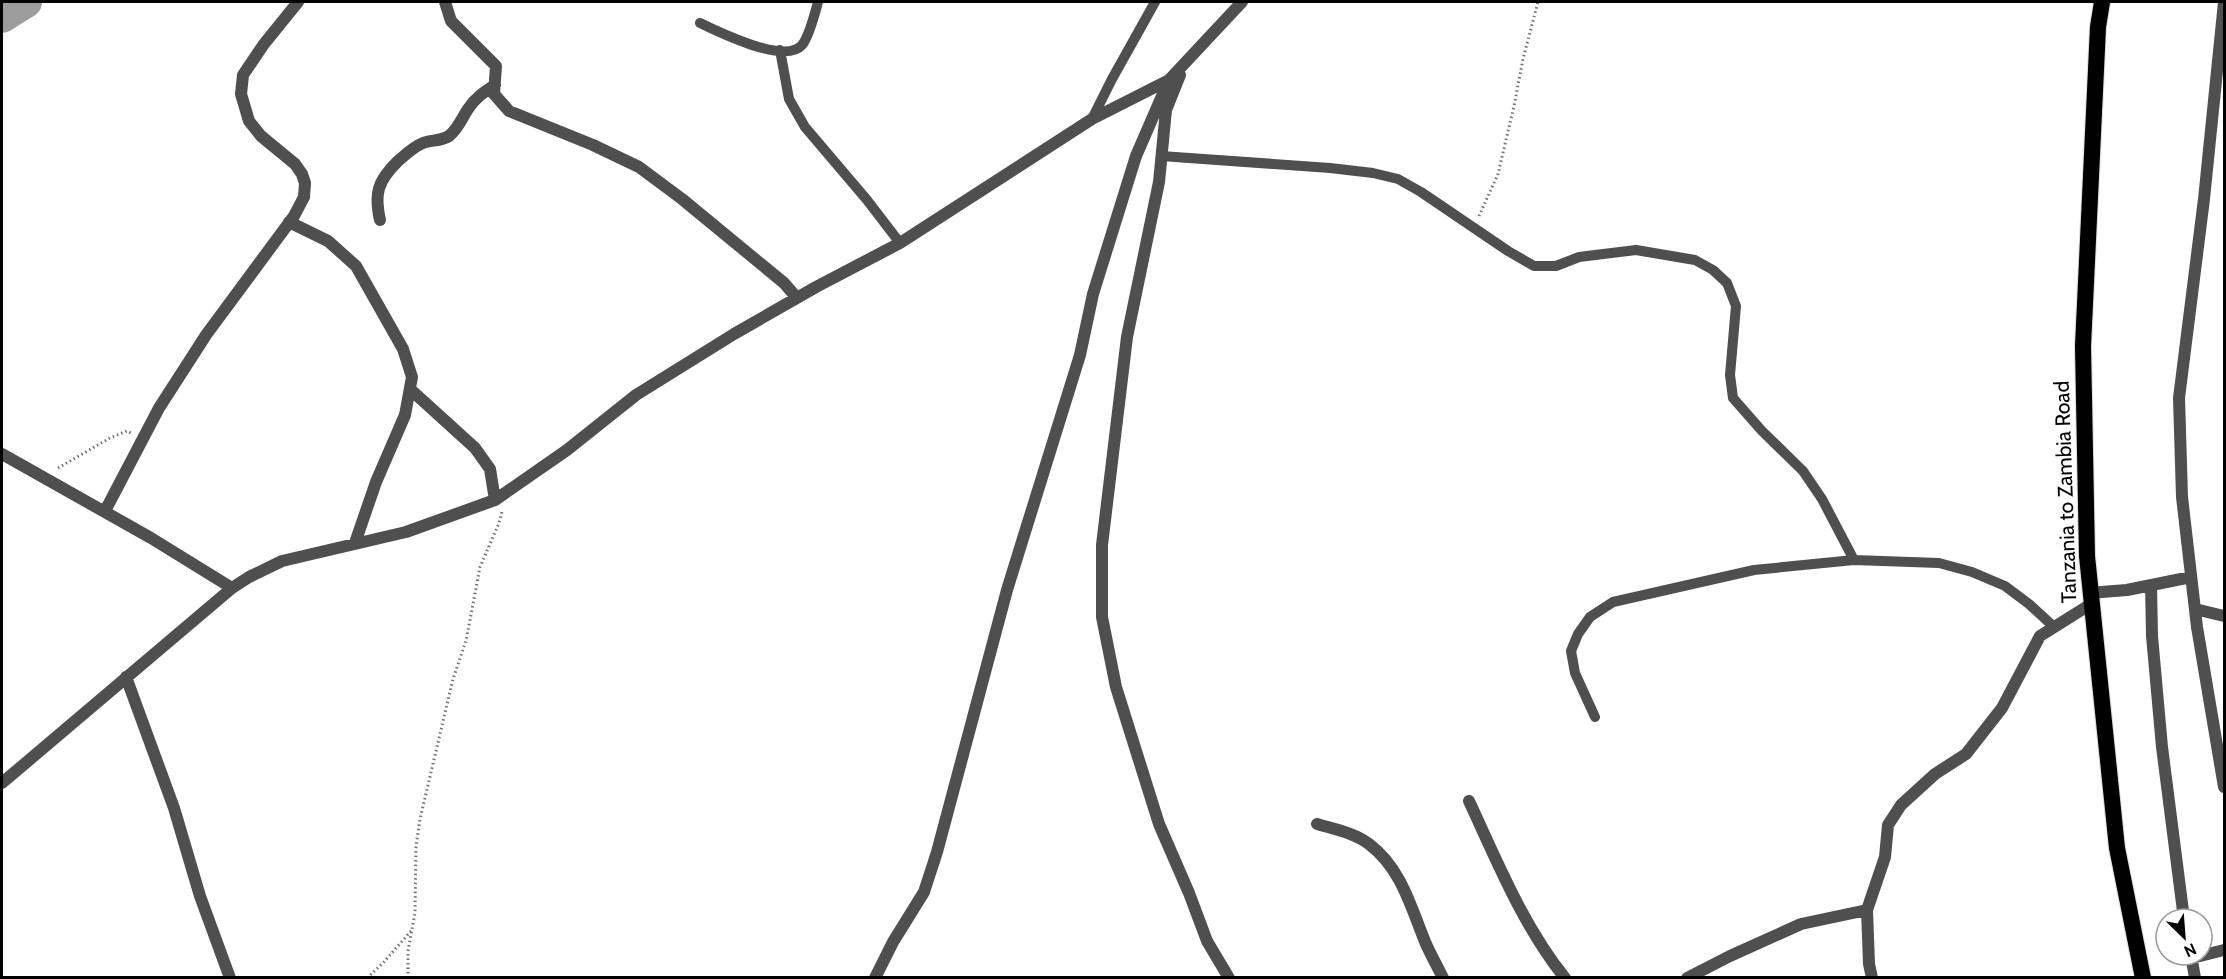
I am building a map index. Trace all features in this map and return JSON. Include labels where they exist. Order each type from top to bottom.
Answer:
[{"type":"highway","name":"Tanzania to Zambia Road","points":[[2102,2],[2098,27],[2083,346],[2086,556],[2117,848],[2143,978]]},
{"type":"street","points":[[105,511],[159,408],[206,335],[289,222],[304,196],[305,183],[302,174],[295,164],[273,147],[249,121],[241,94],[243,75],[264,44],[298,2]]},
{"type":"street","points":[[445,2],[451,21],[496,66],[494,94],[509,111],[593,145],[639,168],[784,283],[797,298]]},
{"type":"street","points":[[875,978],[893,942],[924,892],[1007,590],[1080,355],[1093,294],[1136,156],[1169,80],[1242,2]]},
{"type":"street","points":[[2224,2],[2204,199],[2179,398],[2182,497],[2191,576],[2224,787]]},
{"type":"street","points":[[1185,63],[1166,110],[1159,182],[1127,337],[1102,545],[1102,617],[1116,687],[1158,824],[1190,893],[1207,941],[1229,978]]},
{"type":"street","points":[[2,783],[232,588],[249,577],[282,561],[406,532],[500,496],[567,450],[636,395],[797,298],[900,243],[1092,119],[1169,80]]},
{"type":"street","points":[[380,220],[377,190],[383,176],[410,151],[424,143],[447,138],[479,95],[495,85]]},
{"type":"street","points":[[289,222],[328,241],[356,266],[404,349],[412,377],[405,415],[376,482],[355,543]]},
{"type":"street","points":[[410,389],[475,448],[490,469],[500,496]]},
{"type":"street","points":[[2,454],[105,511],[232,588]]},
{"type":"street","points":[[1872,978],[1869,964],[1867,910],[1885,857],[1888,825],[1901,805],[1935,774],[1966,754],[2002,708],[2040,636],[2090,598],[2191,576]]},
{"type":"street","points":[[2151,585],[2152,636],[2162,747],[2182,907]]},
{"type":"street","points":[[2195,609],[2224,616]]},
{"type":"street","points":[[126,677],[174,808],[200,896],[230,978]]},
{"type":"street","points":[[1469,801],[1505,880],[1565,978]]},
{"type":"street","points":[[1317,825],[1341,830],[1368,842],[1389,863],[1405,889],[1426,945],[1443,978]]},
{"type":"street","points":[[1687,978],[1801,924],[1867,910]]},
{"type":"lane","points":[[700,23],[734,39],[770,50],[796,50],[803,45],[818,2]]},
{"type":"lane","points":[[1092,119],[1155,2]]},
{"type":"lane","points":[[780,50],[789,99],[805,126],[900,243]]},
{"type":"lane","points":[[1161,156],[1330,168],[1398,179],[1534,266],[1556,266],[1579,257],[1636,250],[1695,260],[1713,270],[1727,284],[1736,306],[1730,375],[1733,398],[1762,431],[1803,471],[1822,499],[1854,560]]},
{"type":"lane","points":[[1595,717],[1575,673],[1571,651],[1578,634],[1590,617],[1613,602],[1754,570],[1854,560],[1939,563],[1972,572],[2005,586],[2054,627]]},
{"type":"path","points":[[1474,228],[1498,174],[1522,59],[1538,2]]},
{"type":"path","points":[[41,476],[69,463],[121,433],[127,431],[142,441]]},
{"type":"path","points":[[408,978],[408,951],[415,913],[420,819],[453,679],[466,641],[480,567],[499,523],[500,496]]},
{"type":"path","points":[[367,978],[412,930]]},
{"type":"waterway","points":[[2,17],[26,2]]}]
